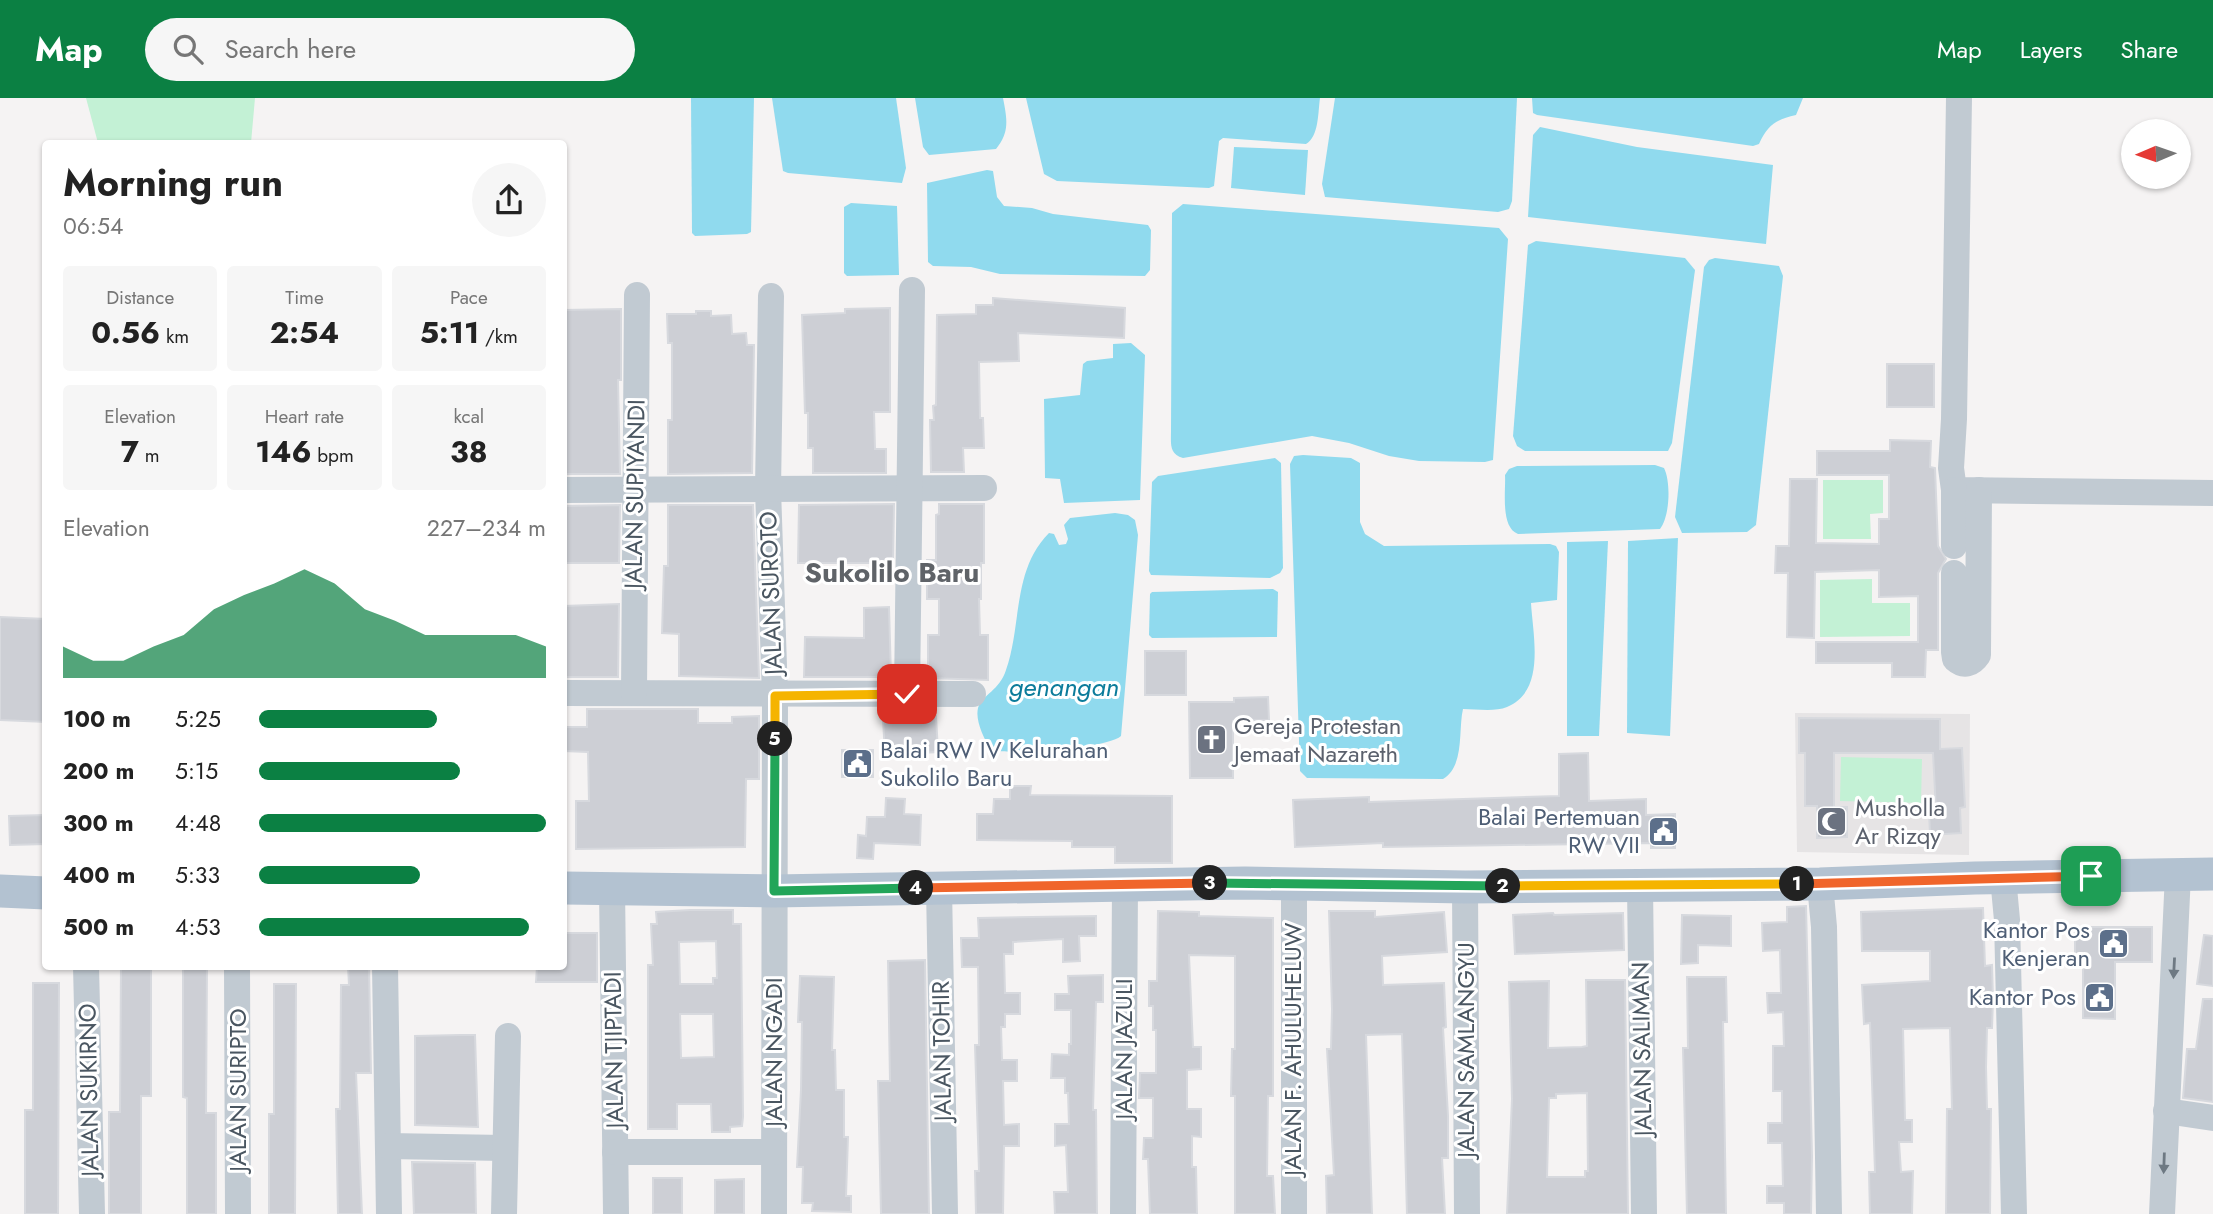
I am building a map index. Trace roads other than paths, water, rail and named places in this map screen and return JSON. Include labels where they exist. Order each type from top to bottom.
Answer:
[{"type":"main road","points":[[567,888],[774,891],[1125,884],[1465,887],[1820,884],[2003,877],[2213,874]]},
{"type":"main road","points":[[0,891],[42,892]]},
{"type":"street","points":[[1954,573],[1954,652],[1955,659],[1964,664],[1978,655],[1966,490],[1951,468],[1959,98]]},
{"type":"street","points":[[907,694],[912,290]]},
{"type":"street","name":"JALAN SUPIYANDI","points":[[634,692],[637,295]]},
{"type":"street","name":"JALAN SUROTO","points":[[771,296],[768,489],[775,696],[774,891]]},
{"type":"street","points":[[567,490],[984,488]]},
{"type":"street","points":[[1966,490],[2213,493]]},
{"type":"street","points":[[1954,546],[1966,490]]},
{"type":"street","points":[[567,693],[775,696],[973,694]]},
{"type":"street","points":[[2162,1214],[2178,874]]},
{"type":"street","points":[[2003,877],[2007,920],[2014,1214]]},
{"type":"street","name":"JALAN JAZULI","points":[[1123,1214],[1125,884]]},
{"type":"street","points":[[1820,884],[1824,927],[1829,1214]]},
{"type":"street","name":"JALAN F. AHULUHELUW","points":[[1294,885],[1294,1214]]},
{"type":"street","name":"JALAN SALIMAN","points":[[1640,885],[1644,1214]]},
{"type":"street","name":"JALAN TJIPTADI","points":[[611,887],[616,1214]]},
{"type":"street","name":"JALAN TOHIR","points":[[939,887],[945,1214]]},
{"type":"street","name":"JALAN SAMLANGYU","points":[[1465,887],[1467,1214]]},
{"type":"street","name":"JALAN NGADI","points":[[774,891],[774,1214]]},
{"type":"street","name":"JALAN SUKIRNO","points":[[86,970],[92,1214]]},
{"type":"street","name":"JALAN SURIPTO","points":[[237,970],[238,1214]]},
{"type":"street","points":[[384,970],[389,1214]]},
{"type":"street","points":[[504,1214],[508,1036]]},
{"type":"street","points":[[2166,1111],[2213,1118]]},
{"type":"street","points":[[388,1146],[504,1148]]},
{"type":"street","points":[[615,1152],[774,1152]]},
{"type":"water","points":[[691,98],[754,98],[751,232],[747,234],[695,236],[692,233]]},
{"type":"water","points":[[772,98],[896,98],[906,168],[902,183],[783,171]]},
{"type":"water","points":[[915,98],[1003,98],[1006,119],[1004,137],[996,149],[929,155],[923,147]]},
{"type":"water","points":[[1026,98],[1320,98],[1316,130],[1306,144],[1223,138],[1219,141],[1214,186],[1209,188],[1057,181],[1044,174]]},
{"type":"water","points":[[1335,98],[1517,98],[1512,201],[1509,209],[1498,212],[1325,197],[1322,184]]},
{"type":"water","points":[[1532,98],[1803,98],[1796,115],[1773,124],[1759,144],[1753,146],[1537,115],[1533,113]]},
{"type":"water","points":[[1540,127],[1637,147],[1773,165],[1766,244],[1528,217],[1533,135]]},
{"type":"water","points":[[1234,147],[1308,150],[1305,195],[1231,188]]},
{"type":"water","points":[[993,171],[997,197],[1004,206],[1148,225],[1151,230],[1150,270],[1145,276],[1000,274],[971,267],[933,266],[928,262],[927,183]]},
{"type":"water","points":[[851,203],[897,206],[899,275],[847,276],[844,273],[844,207]]},
{"type":"water","points":[[1183,204],[1499,228],[1508,239],[1493,460],[1419,461],[1312,436],[1183,458],[1175,454],[1171,440],[1172,213]]},
{"type":"water","points":[[1536,241],[1685,258],[1695,270],[1672,443],[1668,451],[1525,451],[1517,446],[1513,436],[1528,245]]},
{"type":"water","points":[[1715,258],[1779,266],[1783,276],[1756,525],[1747,532],[1682,533],[1675,517],[1704,267],[1709,260]]},
{"type":"water","points":[[1131,343],[1145,355],[1140,500],[1064,503],[1060,479],[1045,478],[1044,399],[1080,395],[1083,364],[1087,361],[1113,358],[1113,344]]},
{"type":"water","points":[[1294,456],[1351,458],[1360,463],[1360,522],[1365,534],[1384,546],[1550,544],[1556,546],[1559,552],[1557,600],[1531,603],[1535,646],[1532,676],[1527,689],[1519,699],[1502,709],[1463,709],[1458,757],[1455,766],[1443,779],[1307,778],[1300,771],[1290,464]]},
{"type":"water","points":[[1275,458],[1281,463],[1283,568],[1280,573],[1270,578],[1151,575],[1152,482],[1158,476]]},
{"type":"water","points":[[1655,465],[1664,468],[1668,490],[1668,508],[1660,529],[1518,534],[1512,530],[1506,516],[1505,475],[1509,469],[1517,466]]},
{"type":"water","name":"genangan","points":[[1115,513],[1128,515],[1135,520],[1138,535],[1121,736],[1097,744],[1057,750],[1016,752],[990,749],[979,724],[978,708],[983,699],[1000,683],[1006,670],[1023,581],[1037,548],[1049,533],[1054,534],[1059,545],[1066,544],[1068,539],[1064,525],[1070,518]]},
{"type":"water","points":[[1678,538],[1670,736],[1627,733],[1628,541]]},
{"type":"water","points":[[1608,541],[1599,736],[1567,736],[1567,542]]},
{"type":"water","points":[[1273,589],[1278,592],[1277,637],[1152,638],[1149,635],[1152,592]]},
{"type":"place","name":"Gereja Protestan Jemaat Nazareth","points":[[1211,740]]},
{"type":"place","name":"Balai RW IV Kelurahan Sukolilo Baru","points":[[857,764]]},
{"type":"place","name":"Musholla Ar Rizqy","points":[[1832,822]]},
{"type":"place","name":"Balai Pertemuan RW VII","points":[[1663,831]]},
{"type":"place","name":"Kantor Pos Kenjeran","points":[[2113,944]]},
{"type":"place","name":"Kantor Pos","points":[[2099,997]]},
{"type":"district","name":"Sukolilo Baru","points":[[892,572]]}]
